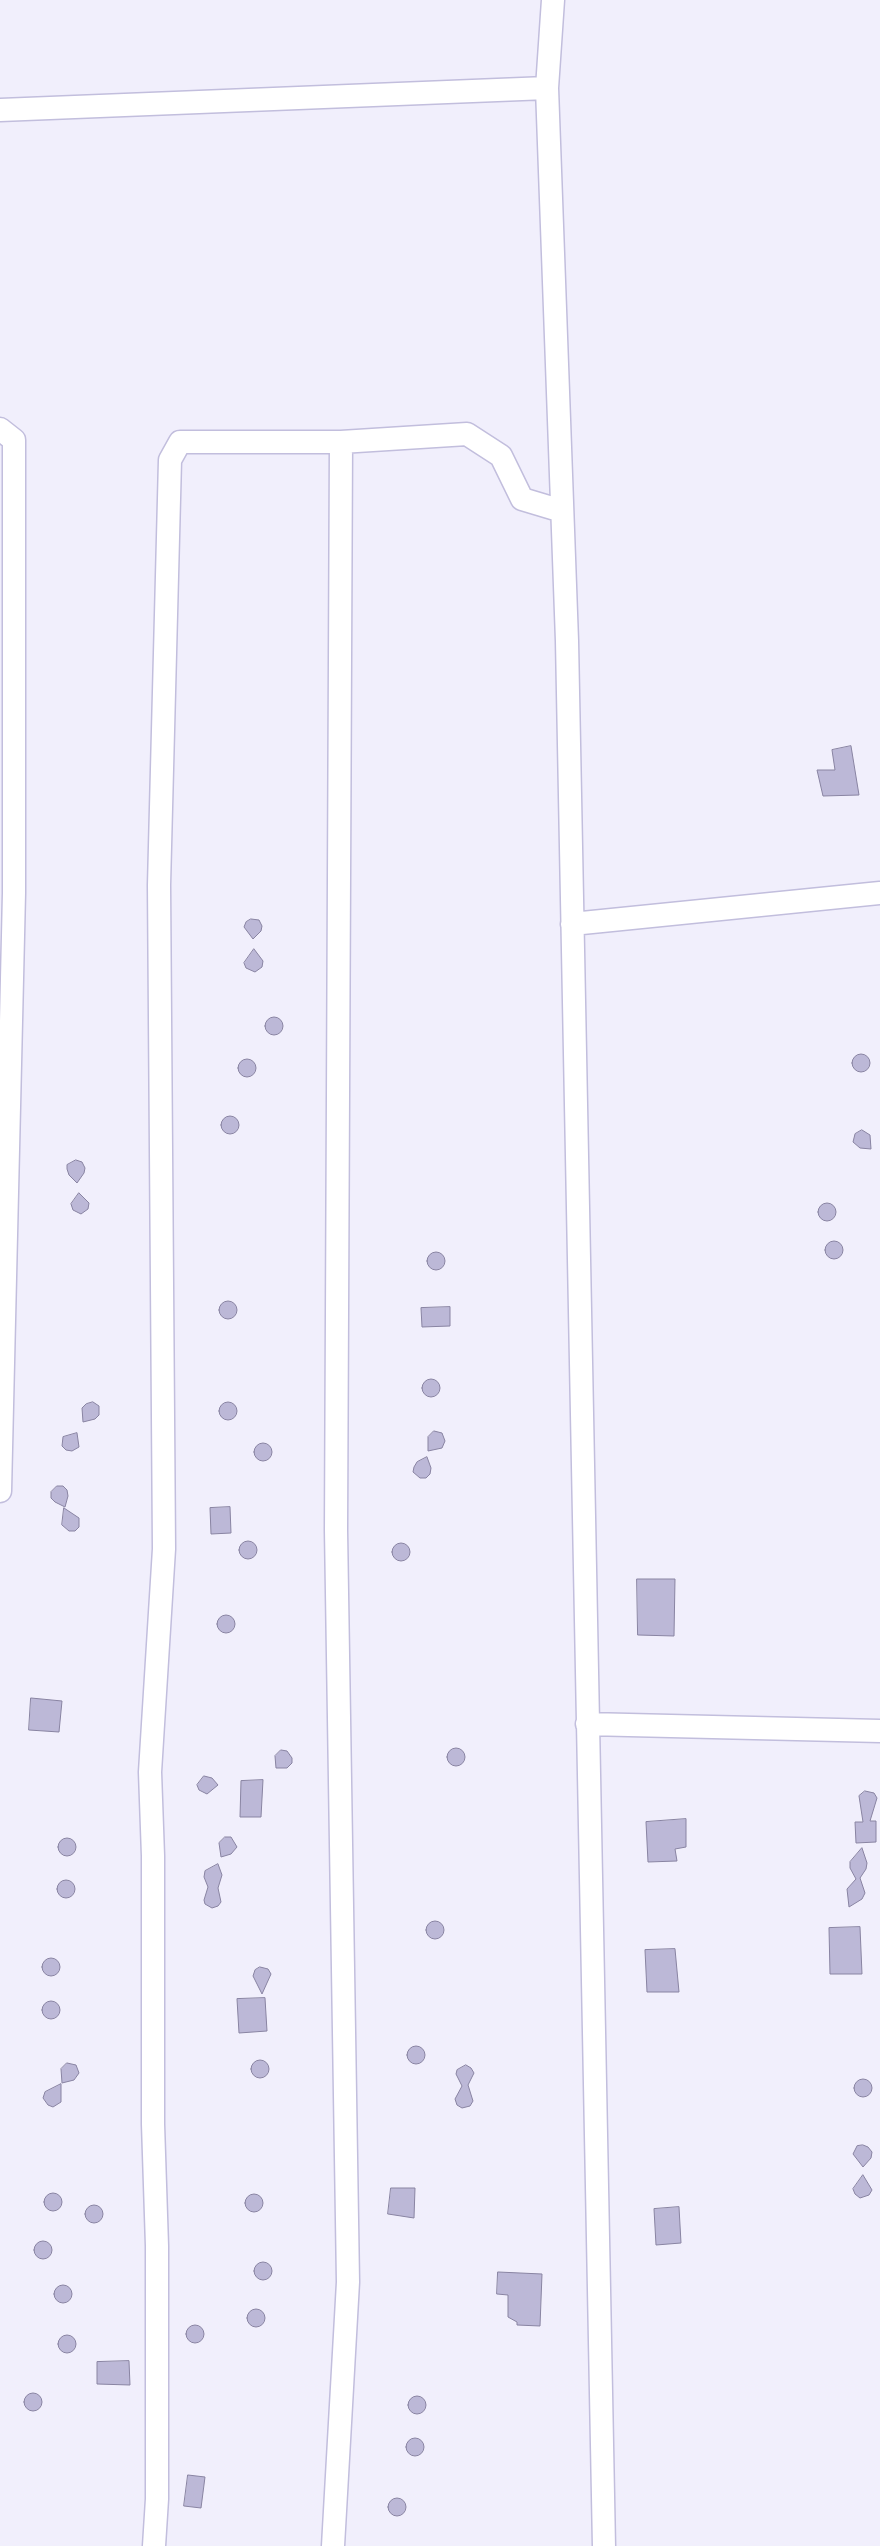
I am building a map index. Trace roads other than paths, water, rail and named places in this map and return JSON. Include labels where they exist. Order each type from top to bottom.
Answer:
[{"type":"street","points":[[553,0],[547,88],[562,511],[572,924],[604,2546]]},
{"type":"street","points":[[0,110],[547,88]]},
{"type":"street","points":[[0,429],[14,440],[14,893],[0,1491]]},
{"type":"street","points":[[154,2546],[157,2499],[156,2246],[153,2124],[153,1856],[150,1772],[164,1549],[159,885],[170,460],[180,442],[341,442],[467,434],[501,456],[522,499],[562,511]]},
{"type":"street","points":[[333,2546],[348,2282],[336,1530],[341,442]]},
{"type":"street","points":[[572,924],[880,893]]},
{"type":"street","points":[[587,1724],[880,1731]]}]
